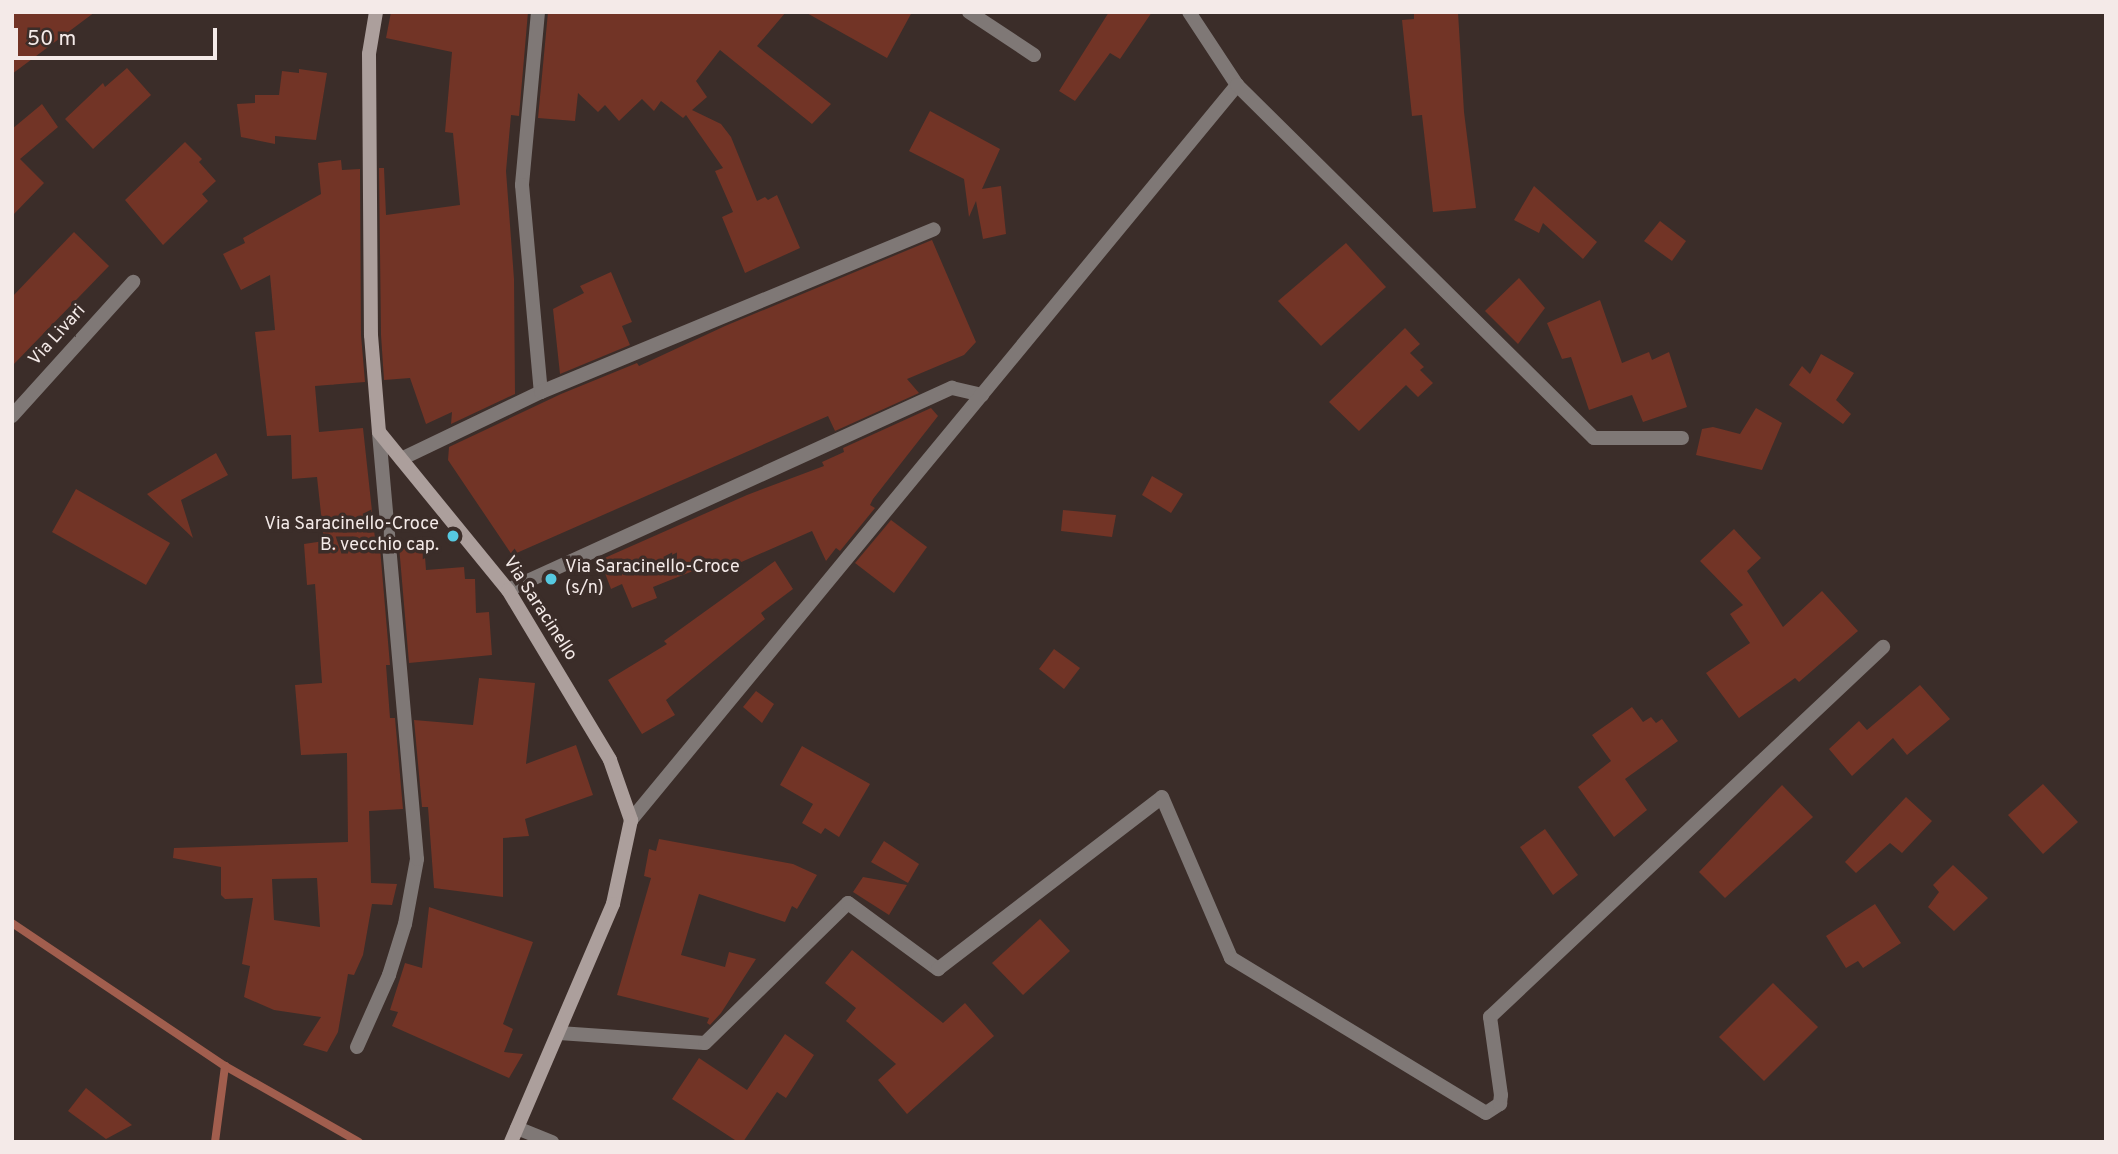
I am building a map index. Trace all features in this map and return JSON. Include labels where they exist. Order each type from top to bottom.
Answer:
[{"type":"street","points":[[358,1047],[389,975],[405,925],[417,859],[371,322],[369,54],[376,12]]},
{"type":"street","points":[[538,12],[522,185],[541,392]]},
{"type":"street","points":[[969,12],[1034,55]]},
{"type":"street","points":[[1189,12],[1237,85],[1594,438],[1682,438]]},
{"type":"street","points":[[552,1142],[514,1135],[613,904],[631,820],[1237,85]]},
{"type":"street","points":[[401,458],[541,392],[934,229]]},
{"type":"street","name":"Via Livari","points":[[12,416],[133,282]]},
{"type":"street","points":[[508,590],[952,388],[982,395]]},
{"type":"street","name":"Via Saracinello","points":[[379,432],[508,590],[610,760],[631,820]]},
{"type":"street","points":[[559,1033],[705,1043],[848,903],[938,969],[1162,797],[1231,958],[1486,1113],[1500,1104],[1502,1095],[1490,1017],[1883,647]]},
{"type":"building","points":[[12,12],[95,12],[12,74]]},
{"type":"building","points":[[391,12],[528,12],[519,116],[511,115],[506,171],[514,279],[515,394],[451,424],[452,412],[426,424],[410,378],[384,380],[379,168],[384,168],[386,215],[460,205],[453,133],[445,132],[452,52],[386,38]]},
{"type":"building","points":[[548,12],[786,12],[757,46],[831,104],[812,124],[720,50],[696,81],[707,97],[692,110],[721,124],[731,137],[757,201],[765,197],[768,200],[777,195],[800,248],[745,273],[722,217],[733,212],[715,171],[723,168],[686,115],[683,118],[661,101],[654,111],[642,99],[619,121],[605,105],[598,112],[578,93],[575,121],[538,118]]},
{"type":"building","points":[[805,12],[912,12],[887,58]]},
{"type":"building","points":[[1109,12],[1152,12],[1120,59],[1110,53],[1075,101],[1059,91]]},
{"type":"building","points":[[1414,12],[1458,12],[1464,112],[1476,208],[1433,212],[1422,115],[1412,116],[1402,20],[1414,19]]},
{"type":"building","points":[[127,68],[151,95],[93,149],[65,119],[103,83],[105,87]]},
{"type":"building","points":[[299,69],[327,73],[316,140],[275,136],[275,144],[241,137],[237,104],[255,103],[255,95],[279,95],[282,71],[299,73]]},
{"type":"building","points":[[42,104],[58,127],[20,159],[44,183],[12,216],[12,129]]},
{"type":"building","points":[[930,111],[1000,149],[982,189],[1001,186],[1006,234],[983,239],[976,201],[969,217],[964,179],[909,151]]},
{"type":"building","points":[[185,142],[202,159],[199,162],[216,181],[202,194],[208,201],[163,245],[125,200]]},
{"type":"building","points":[[341,160],[342,170],[360,169],[361,335],[365,382],[315,386],[319,432],[363,428],[376,548],[380,548],[390,665],[386,665],[390,718],[395,718],[403,809],[369,811],[371,883],[397,884],[392,905],[372,904],[363,955],[354,975],[348,974],[338,1032],[327,1052],[303,1045],[321,1017],[274,1010],[244,997],[250,966],[242,964],[253,898],[225,899],[221,895],[221,867],[173,858],[174,848],[348,842],[347,753],[301,755],[295,685],[322,683],[315,584],[307,585],[304,544],[324,541],[317,477],[292,479],[291,435],[267,436],[255,332],[275,330],[270,275],[241,290],[223,254],[245,243],[243,238],[321,194],[318,163]],"holes":[[[317,878],[320,927],[274,920],[272,879]]]},
{"type":"building","points":[[1534,186],[1597,242],[1583,259],[1543,223],[1539,233],[1514,220]]},
{"type":"building","points":[[1660,221],[1686,241],[1672,261],[1644,241]]},
{"type":"building","points":[[74,232],[109,266],[12,366],[12,297]]},
{"type":"building","points":[[932,240],[976,342],[964,355],[907,379],[919,393],[835,431],[828,416],[512,555],[448,460],[449,447],[561,394],[637,363],[639,366],[725,326]]},
{"type":"building","points":[[1346,243],[1386,287],[1321,346],[1278,301]]},
{"type":"building","points":[[611,272],[632,322],[622,326],[630,345],[560,374],[553,309],[584,293],[580,286]]},
{"type":"building","points":[[1519,278],[1545,308],[1518,344],[1485,311]]},
{"type":"building","points":[[1600,300],[1622,363],[1649,352],[1652,360],[1669,352],[1687,407],[1643,422],[1632,395],[1589,410],[1571,357],[1562,359],[1547,323]]},
{"type":"building","points":[[1405,328],[1420,344],[1410,353],[1424,367],[1420,370],[1433,383],[1418,397],[1406,385],[1359,431],[1329,402]]},
{"type":"building","points":[[1821,354],[1854,373],[1836,400],[1851,414],[1843,424],[1789,385],[1802,366],[1810,374]]},
{"type":"building","points":[[931,408],[938,416],[873,499],[870,505],[875,508],[840,551],[836,548],[826,561],[812,531],[712,575],[708,565],[653,587],[657,598],[632,608],[622,584],[611,589],[600,560],[747,495],[824,466],[822,462],[844,452],[843,448]]},
{"type":"building","points":[[1756,408],[1782,423],[1762,470],[1696,455],[1702,429],[1713,427],[1740,434]]},
{"type":"building","points":[[216,453],[228,475],[181,500],[193,538],[147,494]]},
{"type":"building","points":[[1152,476],[1183,494],[1171,513],[1142,495]]},
{"type":"building","points":[[76,489],[170,543],[146,585],[52,532]]},
{"type":"building","points":[[1063,510],[1116,515],[1112,537],[1061,531]]},
{"type":"building","points":[[891,520],[927,547],[894,593],[855,563]]},
{"type":"building","points":[[1734,529],[1761,558],[1747,571],[1783,627],[1822,591],[1858,631],[1799,682],[1795,678],[1739,718],[1706,673],[1750,643],[1730,614],[1743,605],[1700,561]]},
{"type":"building","points":[[424,543],[426,570],[464,567],[465,579],[475,579],[476,613],[489,612],[492,655],[409,663],[399,546]]},
{"type":"building","points":[[775,561],[793,589],[761,613],[765,619],[666,700],[675,715],[642,734],[608,680],[667,644],[664,641]]},
{"type":"building","points":[[1054,649],[1080,668],[1064,689],[1039,669]]},
{"type":"building","points":[[479,678],[535,683],[526,764],[576,745],[593,795],[525,819],[529,836],[503,838],[503,897],[434,888],[428,807],[422,807],[414,720],[473,725]]},
{"type":"building","points":[[1920,685],[1950,719],[1907,755],[1893,738],[1852,776],[1829,749],[1859,721],[1867,730]]},
{"type":"building","points":[[756,691],[774,704],[762,723],[743,707]]},
{"type":"building","points":[[1632,707],[1643,722],[1651,717],[1656,723],[1662,719],[1678,741],[1625,779],[1647,810],[1614,837],[1578,787],[1611,761],[1592,735]]},
{"type":"building","points":[[802,746],[870,784],[839,837],[825,828],[821,834],[802,823],[813,804],[780,785]]},
{"type":"building","points":[[2043,784],[2078,822],[2043,854],[2008,815]]},
{"type":"building","points":[[1782,785],[1813,817],[1725,898],[1699,872]]},
{"type":"building","points":[[1906,797],[1932,821],[1902,853],[1890,843],[1856,873],[1845,862]]},
{"type":"building","points":[[1545,829],[1578,875],[1553,895],[1520,847]]},
{"type":"building","points":[[659,839],[793,864],[817,875],[797,909],[792,906],[785,922],[699,894],[681,955],[725,967],[729,952],[756,959],[721,1013],[710,1025],[707,1023],[709,1018],[617,995],[651,878],[644,876],[649,849],[656,851]]},
{"type":"building","points":[[884,841],[919,864],[908,883],[871,862]]},
{"type":"building","points":[[1953,865],[1988,898],[1954,931],[1928,907],[1939,892],[1933,885]]},
{"type":"building","points":[[863,877],[907,885],[889,915],[853,892]]},
{"type":"building","points":[[1875,904],[1901,943],[1863,968],[1858,961],[1846,968],[1826,936]]},
{"type":"building","points":[[429,907],[533,942],[503,1024],[513,1029],[504,1052],[523,1054],[509,1078],[392,1026],[398,1012],[390,1010],[405,963],[422,968]]},
{"type":"building","points":[[1040,919],[1070,951],[1023,995],[992,963]]},
{"type":"building","points":[[852,950],[943,1023],[965,1003],[994,1036],[907,1114],[878,1080],[896,1064],[846,1021],[856,1008],[825,983]]},
{"type":"building","points":[[1773,983],[1818,1027],[1764,1081],[1719,1037]]},
{"type":"building","points":[[785,1034],[814,1055],[786,1098],[777,1092],[743,1142],[738,1142],[672,1099],[699,1058],[747,1090]]},
{"type":"building","points":[[86,1088],[132,1125],[106,1139],[68,1111]]},
{"type":"waterway","points":[[12,923],[225,1066],[359,1142]]},
{"type":"waterway","points":[[215,1142],[225,1066]]},
{"type":"place","name":"Via Saracinello-Croce B. vecchio cap.","points":[[453,536]]},
{"type":"place","name":"Via Saracinello-Croce (s/n)","points":[[551,579]]}]
